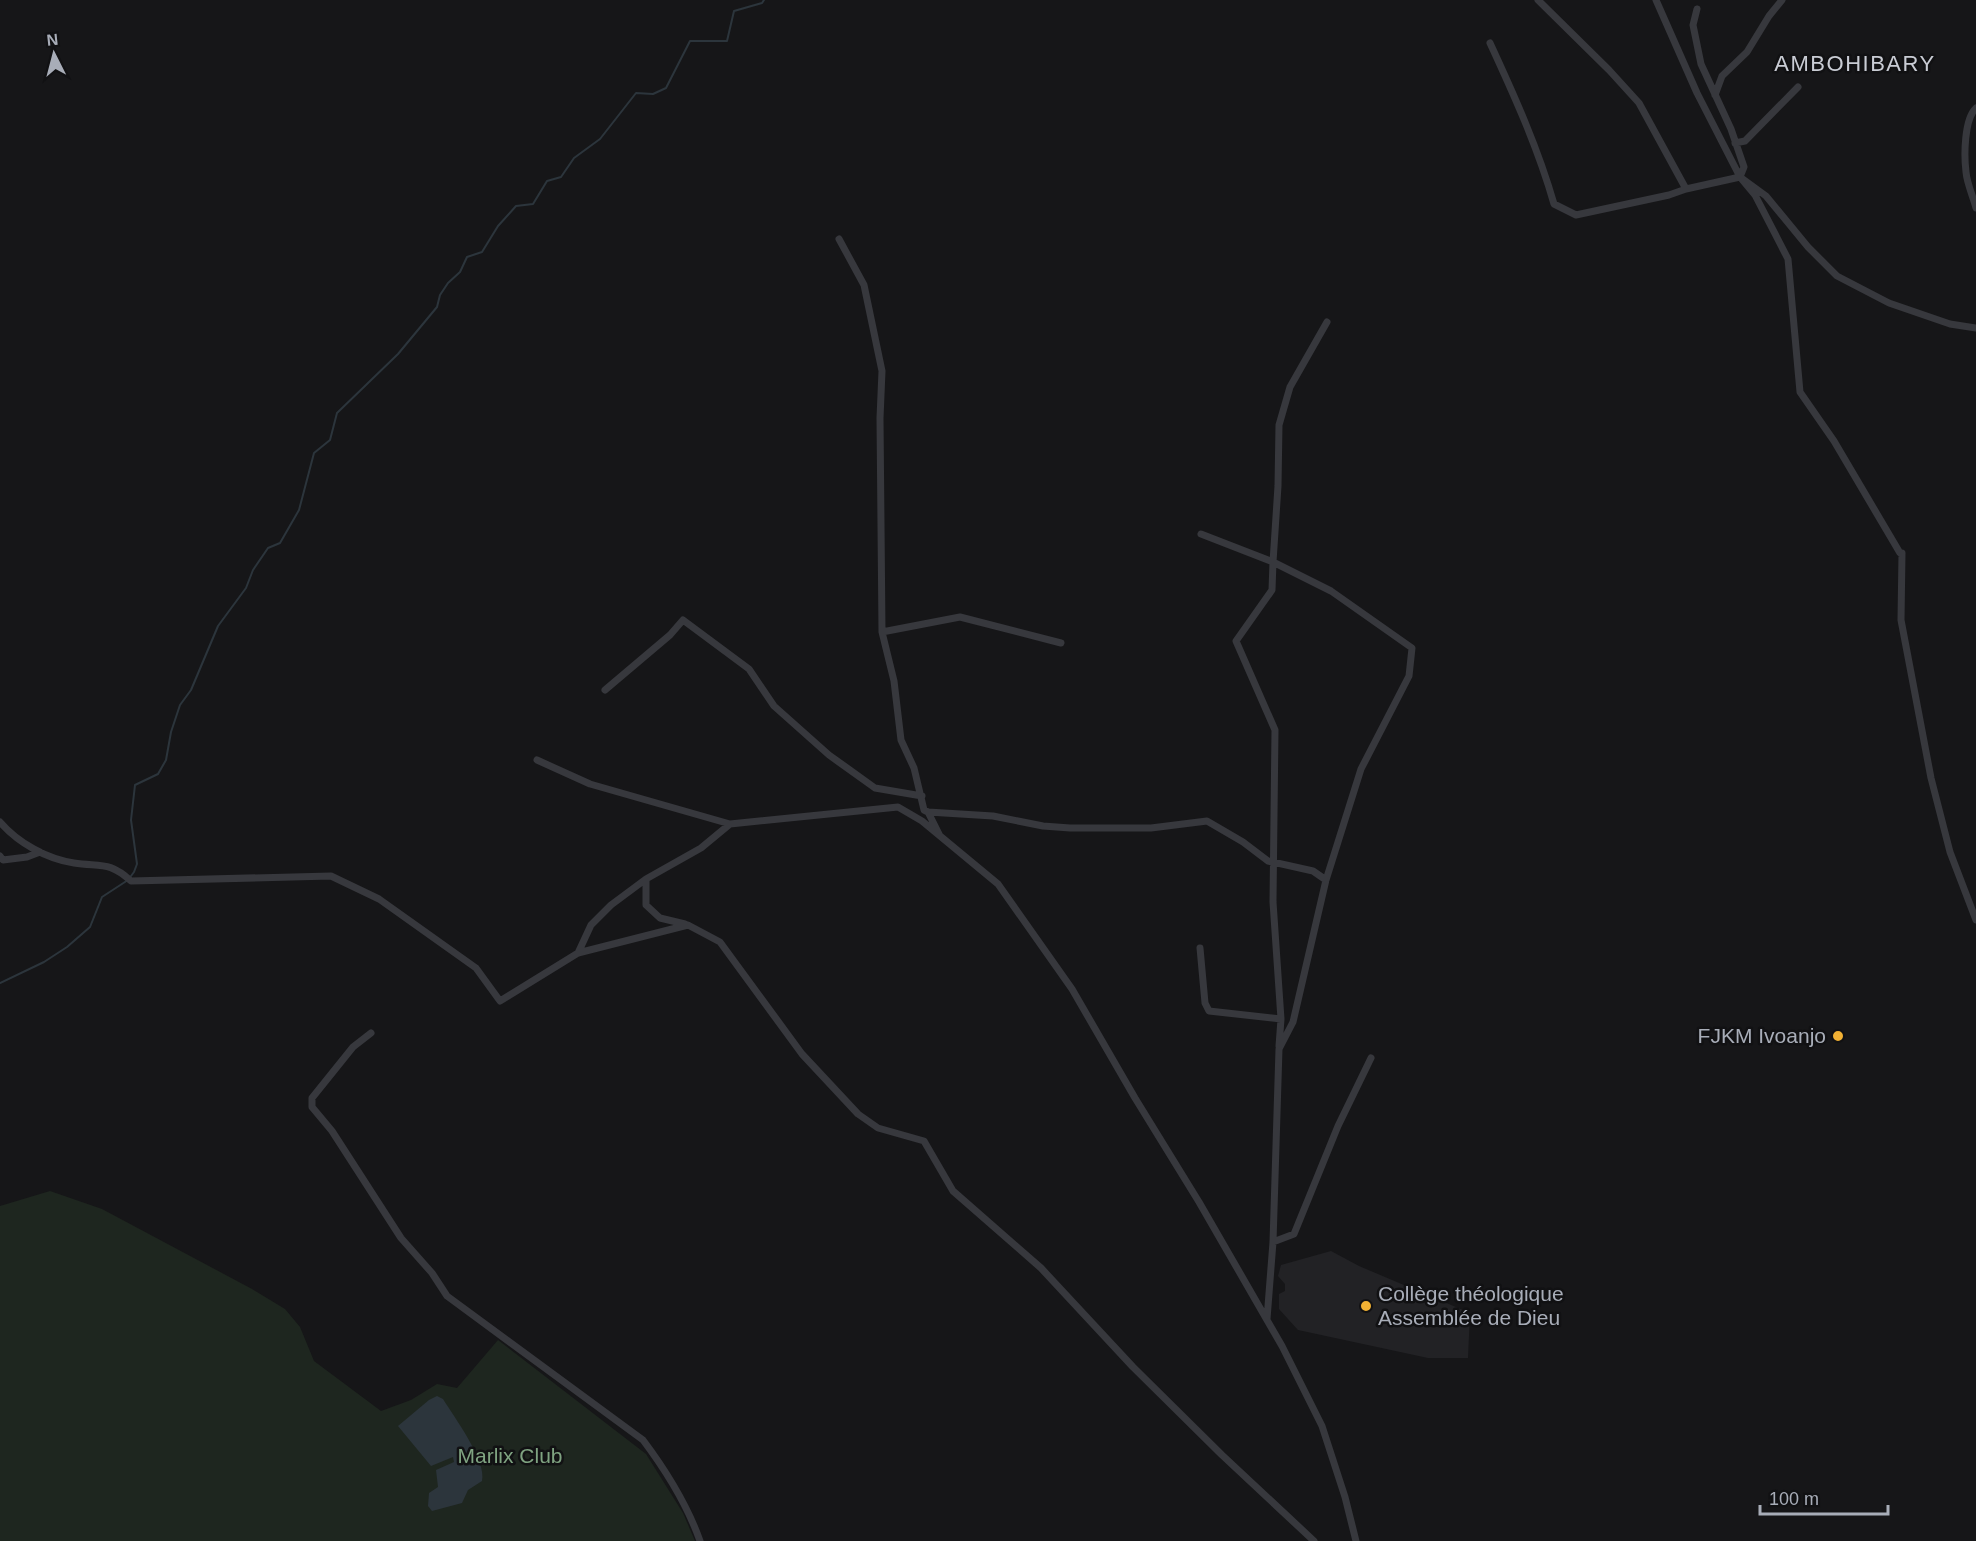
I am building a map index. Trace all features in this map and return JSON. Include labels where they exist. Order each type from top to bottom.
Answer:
[{"type":"street","points":[[1538,0],[1610,70],[1639,103],[1686,189]]},
{"type":"street","points":[[1656,0],[1697,93],[1740,177],[1755,195],[1788,259],[1800,392],[1834,441],[1870,505],[1902,553],[1901,620],[1931,778],[1950,852],[1976,920]]},
{"type":"street","points":[[1715,95],[1722,76],[1747,52],[1769,16],[1782,0]]},
{"type":"street","points":[[1697,9],[1693,25],[1696,45],[1701,64],[1731,129],[1744,167],[1740,177]]},
{"type":"street","points":[[1490,43],[1514,93],[1545,172],[1554,204],[1576,215],[1740,177],[1766,196],[1808,247],[1837,276],[1890,303],[1950,324],[1976,328]]},
{"type":"street","points":[[1735,143],[1745,141],[1798,87]]},
{"type":"street","points":[[1976,108],[1966,129],[1966,172],[1976,208]]},
{"type":"street","points":[[839,239],[864,285],[882,371],[880,398],[882,632],[894,681],[902,740],[914,768],[924,810],[928,812],[940,836]]},
{"type":"street","points":[[1267,1319],[1273,1242],[1281,1019],[1273,902],[1275,730],[1236,641],[1272,590],[1279,425],[1290,387],[1327,322]]},
{"type":"street","points":[[1201,534],[1273,562],[1331,591],[1412,648],[1409,676],[1361,769],[1326,880],[1293,1022],[1279,1049]]},
{"type":"street","points":[[882,632],[960,617],[1061,643]]},
{"type":"street","points":[[605,690],[670,635],[683,620],[749,669],[774,706],[829,754],[875,788],[922,796]]},
{"type":"street","points":[[537,760],[590,784],[730,824],[898,807],[922,822],[998,884],[1072,989],[1267,1319],[1322,1426],[1345,1497],[1356,1541]]},
{"type":"street","points":[[928,812],[993,816],[1043,826],[1070,828],[1151,828],[1207,821],[1243,842],[1268,861],[1313,871],[1326,880]]},
{"type":"street","points":[[0,822],[9,833],[40,852],[73,863],[107,866],[123,874],[131,882],[331,876],[379,899],[476,968],[500,1001],[578,953],[688,925]]},
{"type":"street","points":[[578,953],[591,925],[611,905],[646,879],[701,848],[730,824]]},
{"type":"street","points":[[0,856],[3,860],[27,857],[40,852]]},
{"type":"street","points":[[646,879],[646,905],[660,918],[688,925],[720,942],[802,1054],[858,1114],[878,1128],[924,1141],[953,1191],[1041,1268],[1141,1375],[1314,1541]]},
{"type":"street","points":[[1200,948],[1205,1003],[1209,1011],[1281,1019]]},
{"type":"street","points":[[371,1033],[352,1047],[312,1098],[312,1107],[332,1131],[401,1238],[432,1273],[447,1296],[644,1440],[666,1471],[692,1518],[700,1541]]},
{"type":"street","points":[[1273,1242],[1294,1234],[1338,1126],[1371,1058]]},
{"type":"shaded area","name":"Collège théologique Assemblée de Dieu","points":[[1331,1251],[1359,1266],[1470,1313],[1468,1358],[1428,1358],[1298,1330],[1279,1309],[1279,1294],[1285,1291],[1285,1284],[1278,1276],[1281,1265]]},
{"type":"shaded area","points":[[437,1396],[443,1399],[475,1451],[480,1462],[482,1481],[468,1490],[462,1503],[432,1511],[428,1506],[429,1493],[438,1487],[436,1470],[454,1462],[453,1457],[431,1466],[398,1426]]},
{"type":"green space","name":"Marlix Club","points":[[50,1191],[102,1209],[285,1309],[300,1327],[314,1361],[381,1411],[411,1400],[437,1384],[457,1388],[498,1340],[646,1454],[683,1513],[695,1541],[0,1541],[0,1206]]},
{"type":"waterway","points":[[0,983],[44,962],[67,947],[90,927],[102,897],[128,880],[134,872],[137,864],[131,820],[135,785],[158,774],[166,760],[171,732],[180,705],[191,690],[218,626],[246,588],[253,570],[268,548],[280,543],[299,510],[314,453],[330,440],[337,413],[398,354],[437,307],[440,295],[448,283],[460,272],[467,257],[482,252],[498,226],[516,206],[533,204],[547,181],[561,177],[574,158],[600,139],[636,93],[653,94],[666,88],[690,41],[727,41],[734,11],[762,3],[764,0]]},
{"type":"place","name":"FJKM Ivoanjo","points":[[1838,1036]]},
{"type":"place","name":"Collège théologique Assemblée de Dieu","points":[[1366,1306]]},
{"type":"district","name":"AMBOHIBARY","points":[[1855,63]]}]
